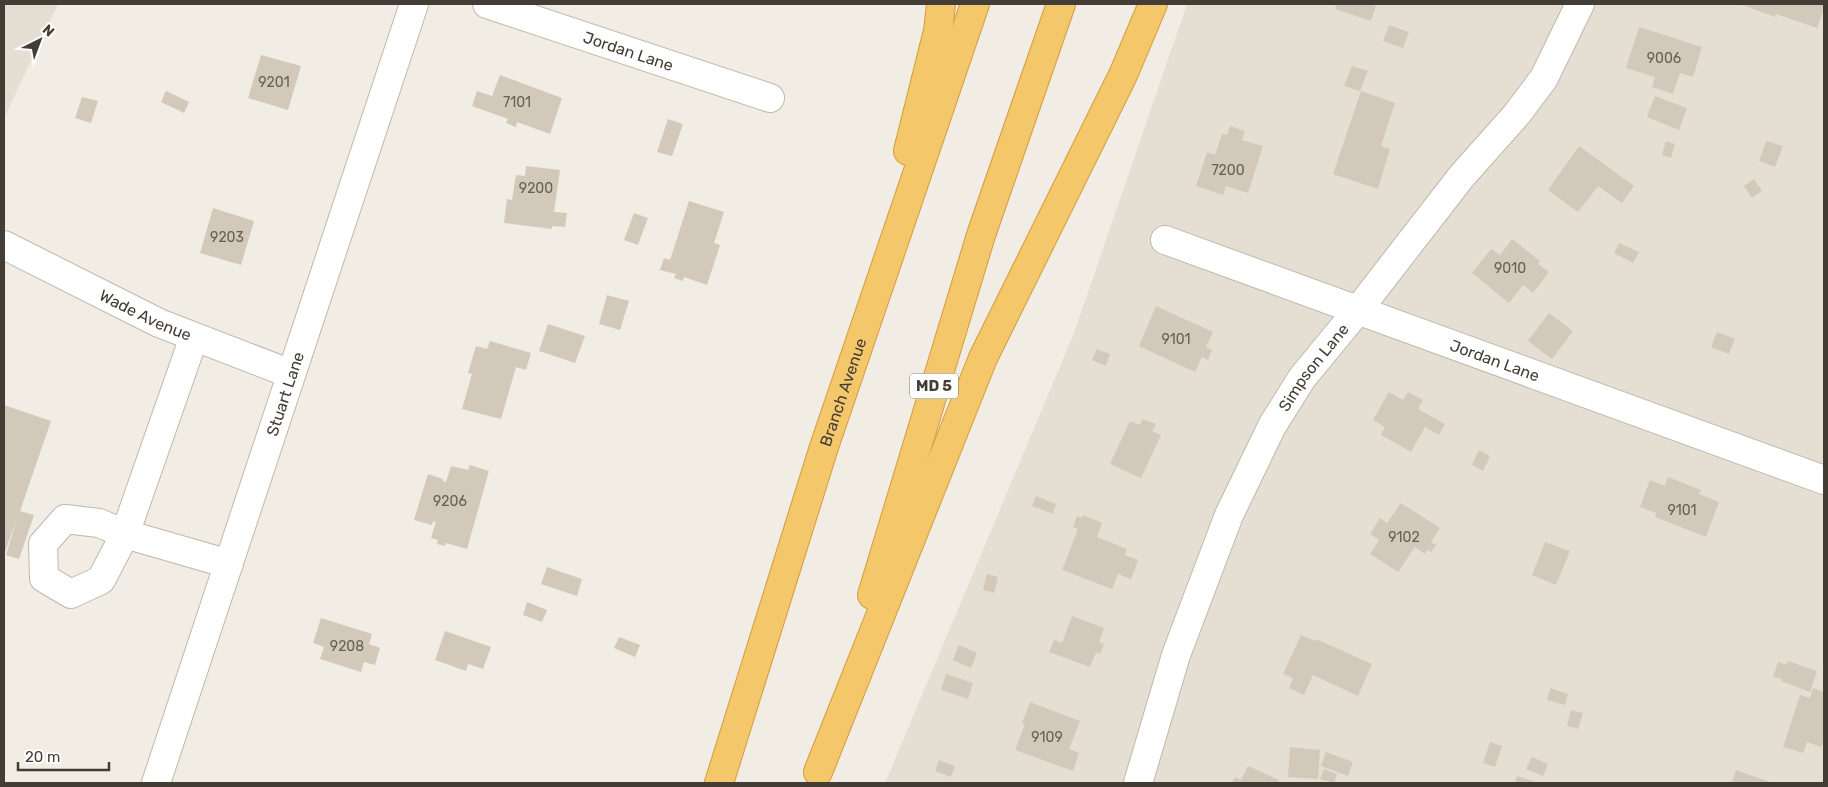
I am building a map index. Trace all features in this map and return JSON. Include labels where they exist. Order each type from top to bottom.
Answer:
[{"type":"highway","points":[[866,324],[938,31],[941,4]]},
{"type":"highway","name":"Branch Avenue","points":[[720,783],[824,447],[975,4]]},
{"type":"highway","name":"MD 5","points":[[817,778],[981,236],[1061,4]]},
{"type":"highway","points":[[817,778],[983,358],[1123,75],[1153,4]]},
{"type":"street","name":"Stuart Lane","points":[[156,783],[414,4]]},
{"type":"street","name":"Jordan Lane","points":[[487,4],[770,98]]},
{"type":"street","name":"Simpson Lane","points":[[1138,783],[1176,654],[1229,515],[1272,426],[1302,378],[1358,310],[1461,177],[1517,114],[1544,78],[1580,4]]},
{"type":"street","name":"Jordan Lane","points":[[1165,240],[1824,480]]},
{"type":"street","name":"Wade Avenue","points":[[4,245],[159,323],[291,374]]},
{"type":"street","points":[[194,336],[125,534],[229,564]]},
{"type":"shaded area","points":[[4,4],[58,4],[4,118]]},
{"type":"shaded area","points":[[1187,4],[1824,4],[1824,783],[885,783],[1074,333]]},
{"type":"building","points":[[1336,4],[1369,4],[1376,6],[1371,21],[1335,9]]},
{"type":"building","points":[[1740,4],[1824,4],[1824,8],[1817,28],[1776,14],[1775,17]]},
{"type":"building","points":[[1389,25],[1409,32],[1403,48],[1383,41]]},
{"type":"building","points":[[1639,27],[1702,47],[1693,77],[1680,73],[1673,94],[1652,87],[1655,77],[1626,68]]},
{"type":"building","points":[[261,55],[301,66],[288,110],[248,98]]},
{"type":"building","points":[[1352,66],[1368,71],[1360,91],[1344,86]]},
{"type":"building","points":[[500,75],[562,98],[550,134],[517,122],[516,127],[506,123],[508,119],[472,106],[477,91],[492,96]]},
{"type":"building","points":[[166,91],[189,102],[184,113],[161,102]]},
{"type":"building","points":[[1361,91],[1395,103],[1381,146],[1390,149],[1378,189],[1333,174]]},
{"type":"building","points":[[1655,96],[1687,108],[1679,130],[1647,117]]},
{"type":"building","points":[[82,97],[98,101],[91,123],[75,118]]},
{"type":"building","points":[[668,119],[683,124],[672,156],[657,152]]},
{"type":"building","points":[[1230,126],[1245,131],[1242,140],[1263,146],[1248,193],[1226,186],[1223,195],[1196,186],[1207,152],[1215,155],[1222,134],[1227,135]]},
{"type":"building","points":[[1666,141],[1675,144],[1671,158],[1662,155]]},
{"type":"building","points":[[1766,141],[1783,146],[1775,167],[1759,161]]},
{"type":"building","points":[[1579,146],[1634,186],[1622,203],[1598,186],[1578,212],[1548,190]]},
{"type":"building","points":[[526,166],[560,170],[554,212],[567,213],[565,227],[552,226],[552,229],[504,223],[507,199],[512,200],[516,175],[525,176]]},
{"type":"building","points":[[1754,179],[1762,191],[1752,198],[1744,186]]},
{"type":"building","points":[[689,201],[724,212],[714,243],[720,245],[707,285],[684,277],[683,281],[674,278],[676,274],[660,270],[664,258],[670,260]]},
{"type":"building","points":[[213,208],[254,221],[241,265],[200,253]]},
{"type":"building","points":[[634,213],[648,218],[638,245],[624,240]]},
{"type":"building","points":[[1512,239],[1540,261],[1538,264],[1549,272],[1533,293],[1523,285],[1509,303],[1472,273],[1491,249],[1500,255]]},
{"type":"building","points":[[1619,243],[1639,252],[1633,263],[1614,253]]},
{"type":"building","points":[[607,295],[629,301],[620,330],[599,324]]},
{"type":"building","points":[[1156,306],[1213,332],[1206,347],[1212,350],[1208,360],[1202,357],[1195,372],[1139,346]]},
{"type":"building","points":[[1549,313],[1573,331],[1552,359],[1528,341]]},
{"type":"building","points":[[548,324],[585,336],[575,363],[539,351]]},
{"type":"building","points":[[1717,332],[1735,339],[1729,354],[1711,347]]},
{"type":"building","points":[[490,341],[531,353],[526,370],[516,367],[501,419],[462,409],[472,374],[468,373],[476,346],[487,349]]},
{"type":"building","points":[[1097,349],[1110,354],[1106,366],[1092,360]]},
{"type":"building","points":[[1389,392],[1403,400],[1408,392],[1423,400],[1418,409],[1445,424],[1439,435],[1425,427],[1411,452],[1381,435],[1385,427],[1373,420]]},
{"type":"building","points":[[4,405],[51,421],[20,511],[34,515],[19,559],[6,555],[17,518],[4,555]]},
{"type":"building","points":[[1143,419],[1156,424],[1152,431],[1161,435],[1141,478],[1110,464],[1130,421],[1140,425]]},
{"type":"building","points":[[1479,450],[1490,456],[1483,471],[1472,465]]},
{"type":"building","points":[[470,465],[489,471],[467,549],[446,543],[445,546],[437,544],[438,540],[431,538],[436,522],[433,521],[432,525],[414,520],[428,474],[443,479],[446,482],[451,466],[468,470]]},
{"type":"building","points":[[1668,477],[1701,490],[1699,494],[1719,502],[1706,537],[1655,517],[1656,513],[1640,507],[1650,480],[1665,486]]},
{"type":"building","points":[[1036,496],[1056,504],[1053,514],[1032,506]]},
{"type":"building","points":[[1401,503],[1440,528],[1431,542],[1436,545],[1431,552],[1427,550],[1425,554],[1415,547],[1398,572],[1370,554],[1379,540],[1370,534],[1380,518],[1387,523]]},
{"type":"building","points":[[1083,515],[1102,523],[1097,537],[1127,549],[1125,555],[1138,560],[1131,579],[1118,574],[1112,589],[1062,570],[1078,529],[1073,527],[1077,516],[1082,518]]},
{"type":"building","points":[[1545,542],[1570,551],[1556,585],[1532,575]]},
{"type":"building","points":[[547,567],[582,579],[577,596],[541,584]]},
{"type":"building","points":[[987,574],[998,577],[994,593],[983,590]]},
{"type":"building","points":[[527,602],[547,610],[542,622],[523,615]]},
{"type":"building","points":[[1072,616],[1104,628],[1099,642],[1104,644],[1100,654],[1096,652],[1090,667],[1049,652],[1054,640],[1062,643]]},
{"type":"building","points":[[321,618],[372,634],[369,644],[380,648],[375,665],[364,662],[361,672],[320,659],[324,647],[313,643]]},
{"type":"building","points":[[445,631],[491,647],[483,669],[468,664],[466,671],[435,660]]},
{"type":"building","points":[[1301,635],[1315,641],[1316,639],[1372,664],[1358,696],[1313,675],[1304,695],[1289,688],[1293,678],[1283,674]]},
{"type":"building","points":[[619,637],[640,645],[635,657],[614,648]]},
{"type":"building","points":[[959,645],[977,653],[971,668],[953,660]]},
{"type":"building","points":[[1788,661],[1817,671],[1810,692],[1781,681],[1782,679],[1773,677],[1778,662],[1787,665]]},
{"type":"building","points":[[946,674],[973,683],[968,699],[941,690]]},
{"type":"building","points":[[1550,688],[1568,694],[1565,705],[1547,700]]},
{"type":"building","points":[[1813,688],[1824,692],[1824,741],[1821,747],[1807,742],[1803,753],[1783,747],[1800,695],[1810,698]]},
{"type":"building","points":[[1030,702],[1080,721],[1069,749],[1079,753],[1073,771],[1015,750],[1025,724],[1022,723]]},
{"type":"building","points":[[1571,710],[1583,713],[1578,729],[1567,726]]},
{"type":"building","points":[[1490,742],[1502,746],[1495,767],[1483,763]]},
{"type":"building","points":[[1290,747],[1320,750],[1318,779],[1288,777]]},
{"type":"building","points":[[1326,752],[1353,762],[1348,776],[1321,766]]},
{"type":"building","points":[[1532,757],[1548,764],[1543,776],[1526,769]]},
{"type":"building","points":[[939,760],[955,766],[951,777],[935,771]]},
{"type":"building","points":[[1248,766],[1279,780],[1278,783],[1232,783],[1235,777],[1241,780]]},
{"type":"building","points":[[1324,769],[1337,774],[1334,783],[1320,779]]},
{"type":"building","points":[[1736,770],[1773,783],[1732,783]]},
{"type":"building","points":[[1517,776],[1539,783],[1515,783]]}]
